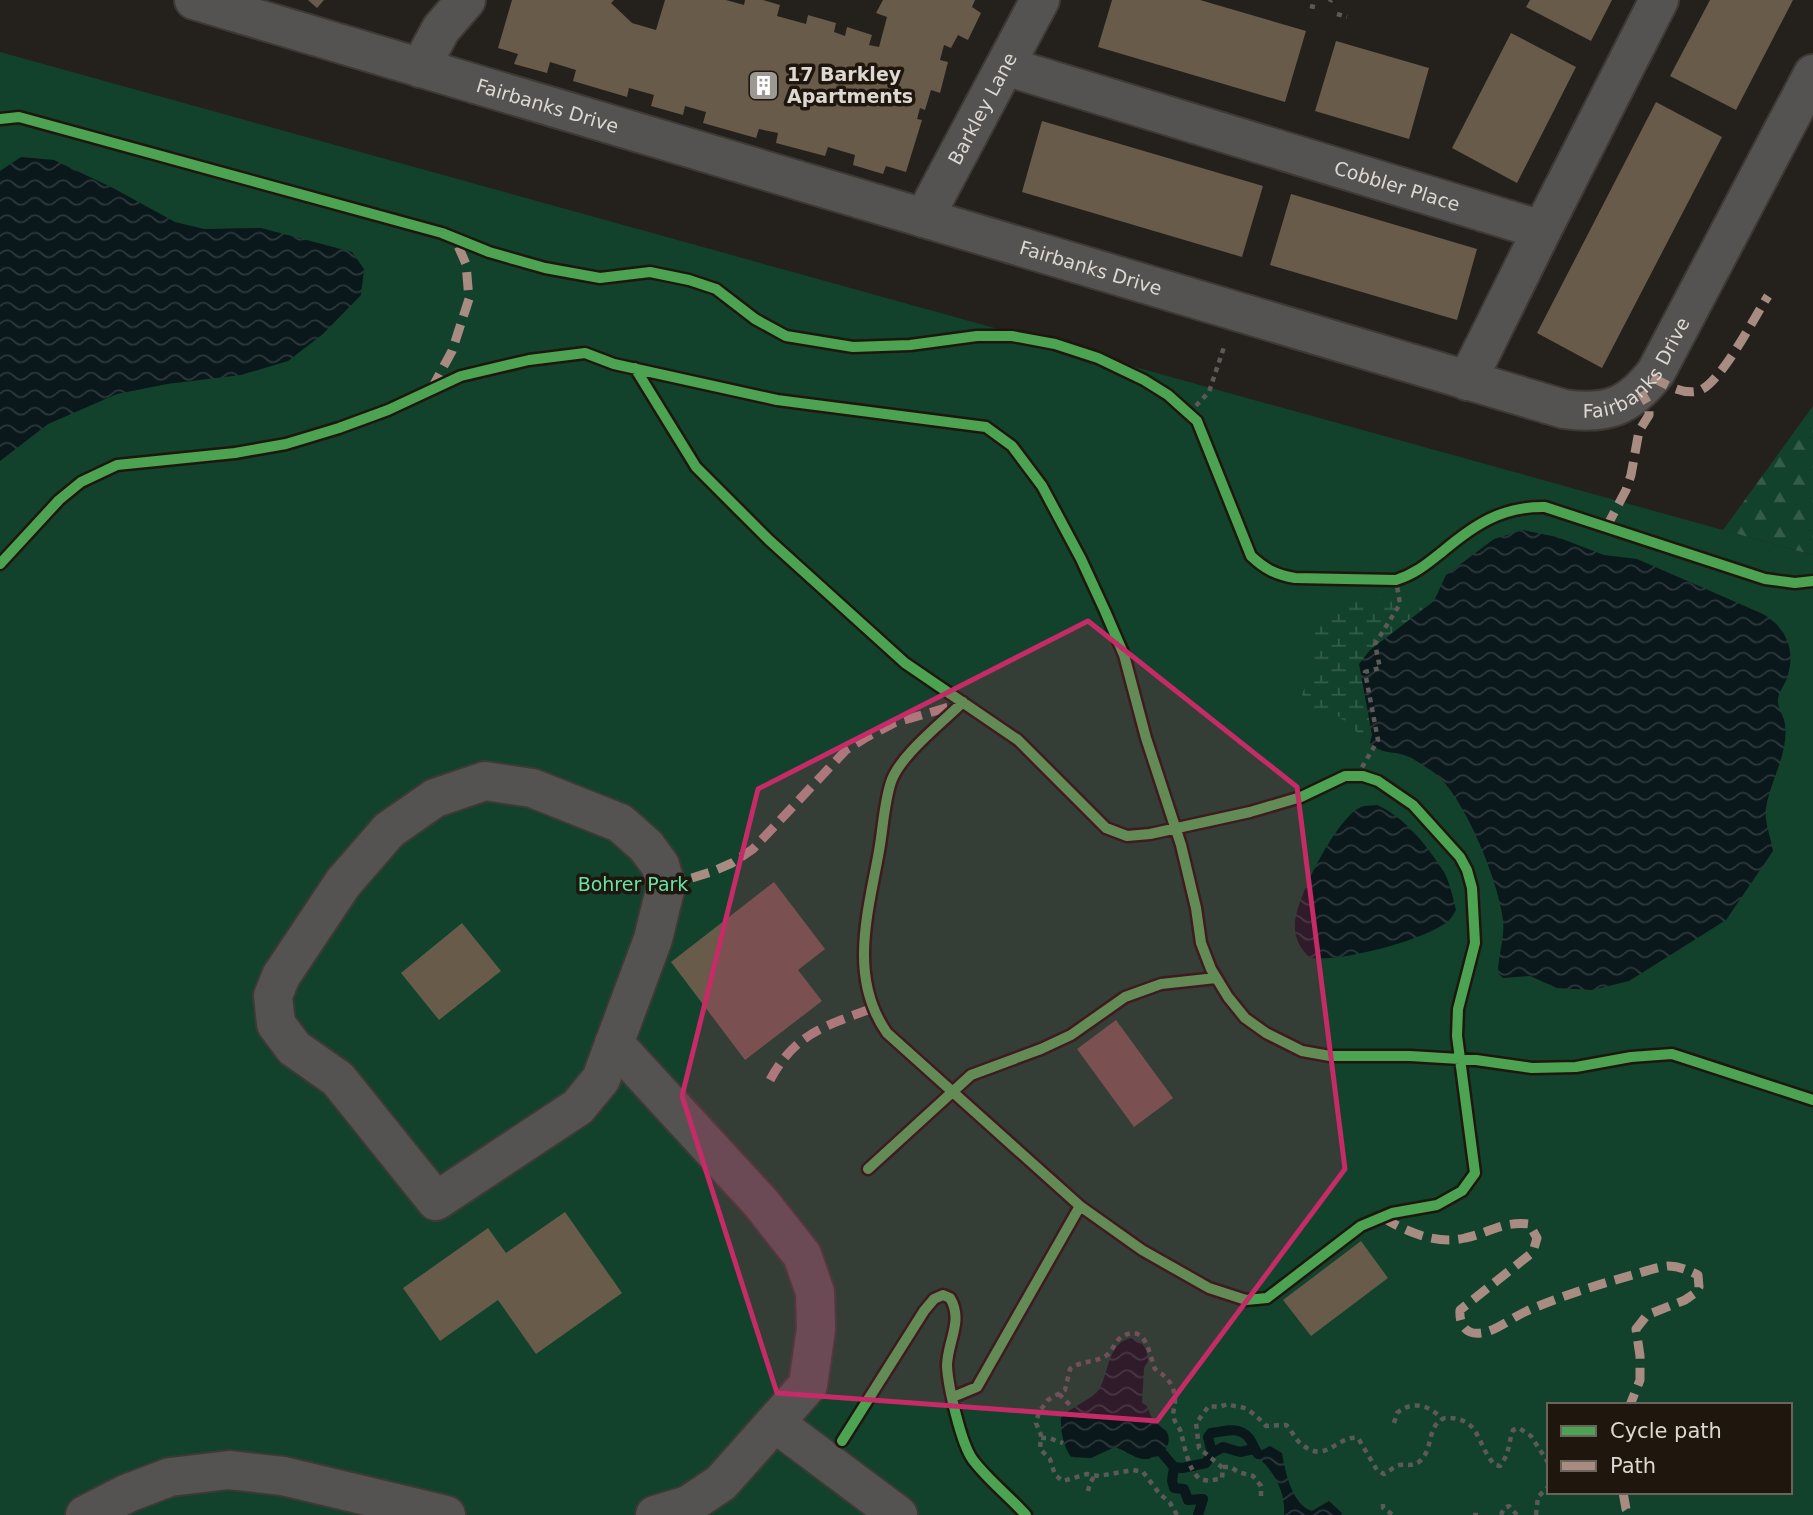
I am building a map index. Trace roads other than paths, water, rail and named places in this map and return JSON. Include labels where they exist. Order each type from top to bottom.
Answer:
[{"type":"street","name":"Fairbanks Drive","points":[[194,0],[1564,409],[1590,413],[1616,407],[1641,392],[1656,372],[1813,74]]},
{"type":"street","points":[[421,68],[441,29],[466,0]]},
{"type":"street","name":"Barkley Lane","points":[[924,218],[1040,0]]},
{"type":"street","points":[[1467,380],[1659,0]]},
{"type":"street","name":"Cobbler Place","points":[[1005,66],[1542,230]]},
{"type":"street","points":[[485,780],[532,788],[620,823],[646,846],[660,865],[666,886],[653,939],[614,1043],[601,1079],[578,1107],[436,1200],[338,1079],[295,1048],[282,1032],[276,1024],[273,996],[281,976],[343,883],[389,830],[435,798],[485,780]]},
{"type":"street","points":[[614,1043],[761,1203],[802,1255],[815,1292],[816,1329],[808,1385],[721,1483],[688,1505],[656,1515]]},
{"type":"street","points":[[775,1423],[898,1515]]},
{"type":"street","points":[[85,1515],[128,1493],[170,1477],[229,1470],[283,1476],[446,1515]]},
{"type":"water","points":[[21,157],[54,160],[175,222],[204,229],[261,228],[352,252],[364,269],[361,295],[323,334],[288,361],[241,375],[167,384],[117,394],[48,424],[0,461],[0,171]]},
{"type":"water","points":[[1523,530],[1557,537],[1604,555],[1637,559],[1763,614],[1784,633],[1790,650],[1790,668],[1778,699],[1785,724],[1784,746],[1766,808],[1773,851],[1726,920],[1629,981],[1592,990],[1557,988],[1530,976],[1503,978],[1498,973],[1503,927],[1500,904],[1487,862],[1467,817],[1444,782],[1432,771],[1407,756],[1383,751],[1370,743],[1372,735],[1359,664],[1370,650],[1434,601],[1446,575],[1494,539]]},
{"type":"water","points":[[1377,805],[1406,825],[1431,853],[1446,876],[1456,910],[1446,923],[1400,943],[1341,957],[1310,958],[1298,942],[1295,929],[1302,896],[1319,860],[1341,826],[1351,814],[1363,806]]},
{"type":"water","points":[[1131,1338],[1142,1343],[1148,1357],[1144,1368],[1142,1403],[1147,1406],[1153,1421],[1167,1432],[1168,1445],[1159,1455],[1151,1458],[1142,1459],[1115,1447],[1091,1458],[1071,1457],[1063,1439],[1061,1418],[1097,1392],[1113,1352],[1123,1341]]},
{"type":"water","points":[[1270,1446],[1282,1453],[1291,1486],[1305,1508],[1312,1511],[1329,1501],[1344,1515],[1284,1515],[1283,1498],[1278,1483],[1269,1468],[1257,1457],[1260,1451]]},
{"type":"waterway","points":[[1174,1467],[1206,1463],[1212,1453],[1208,1437],[1211,1433],[1231,1430],[1245,1434],[1258,1454]]},
{"type":"waterway","points":[[1212,1453],[1223,1447],[1240,1452],[1254,1449]]},
{"type":"waterway","points":[[1162,1453],[1174,1467],[1174,1488],[1184,1489],[1188,1500],[1203,1499],[1198,1515]]},
{"type":"place","name":"17 Barkley Apartments","points":[[764,85]]},
{"type":"park label","name":"Bohrer Park","points":[[633,884]]}]
